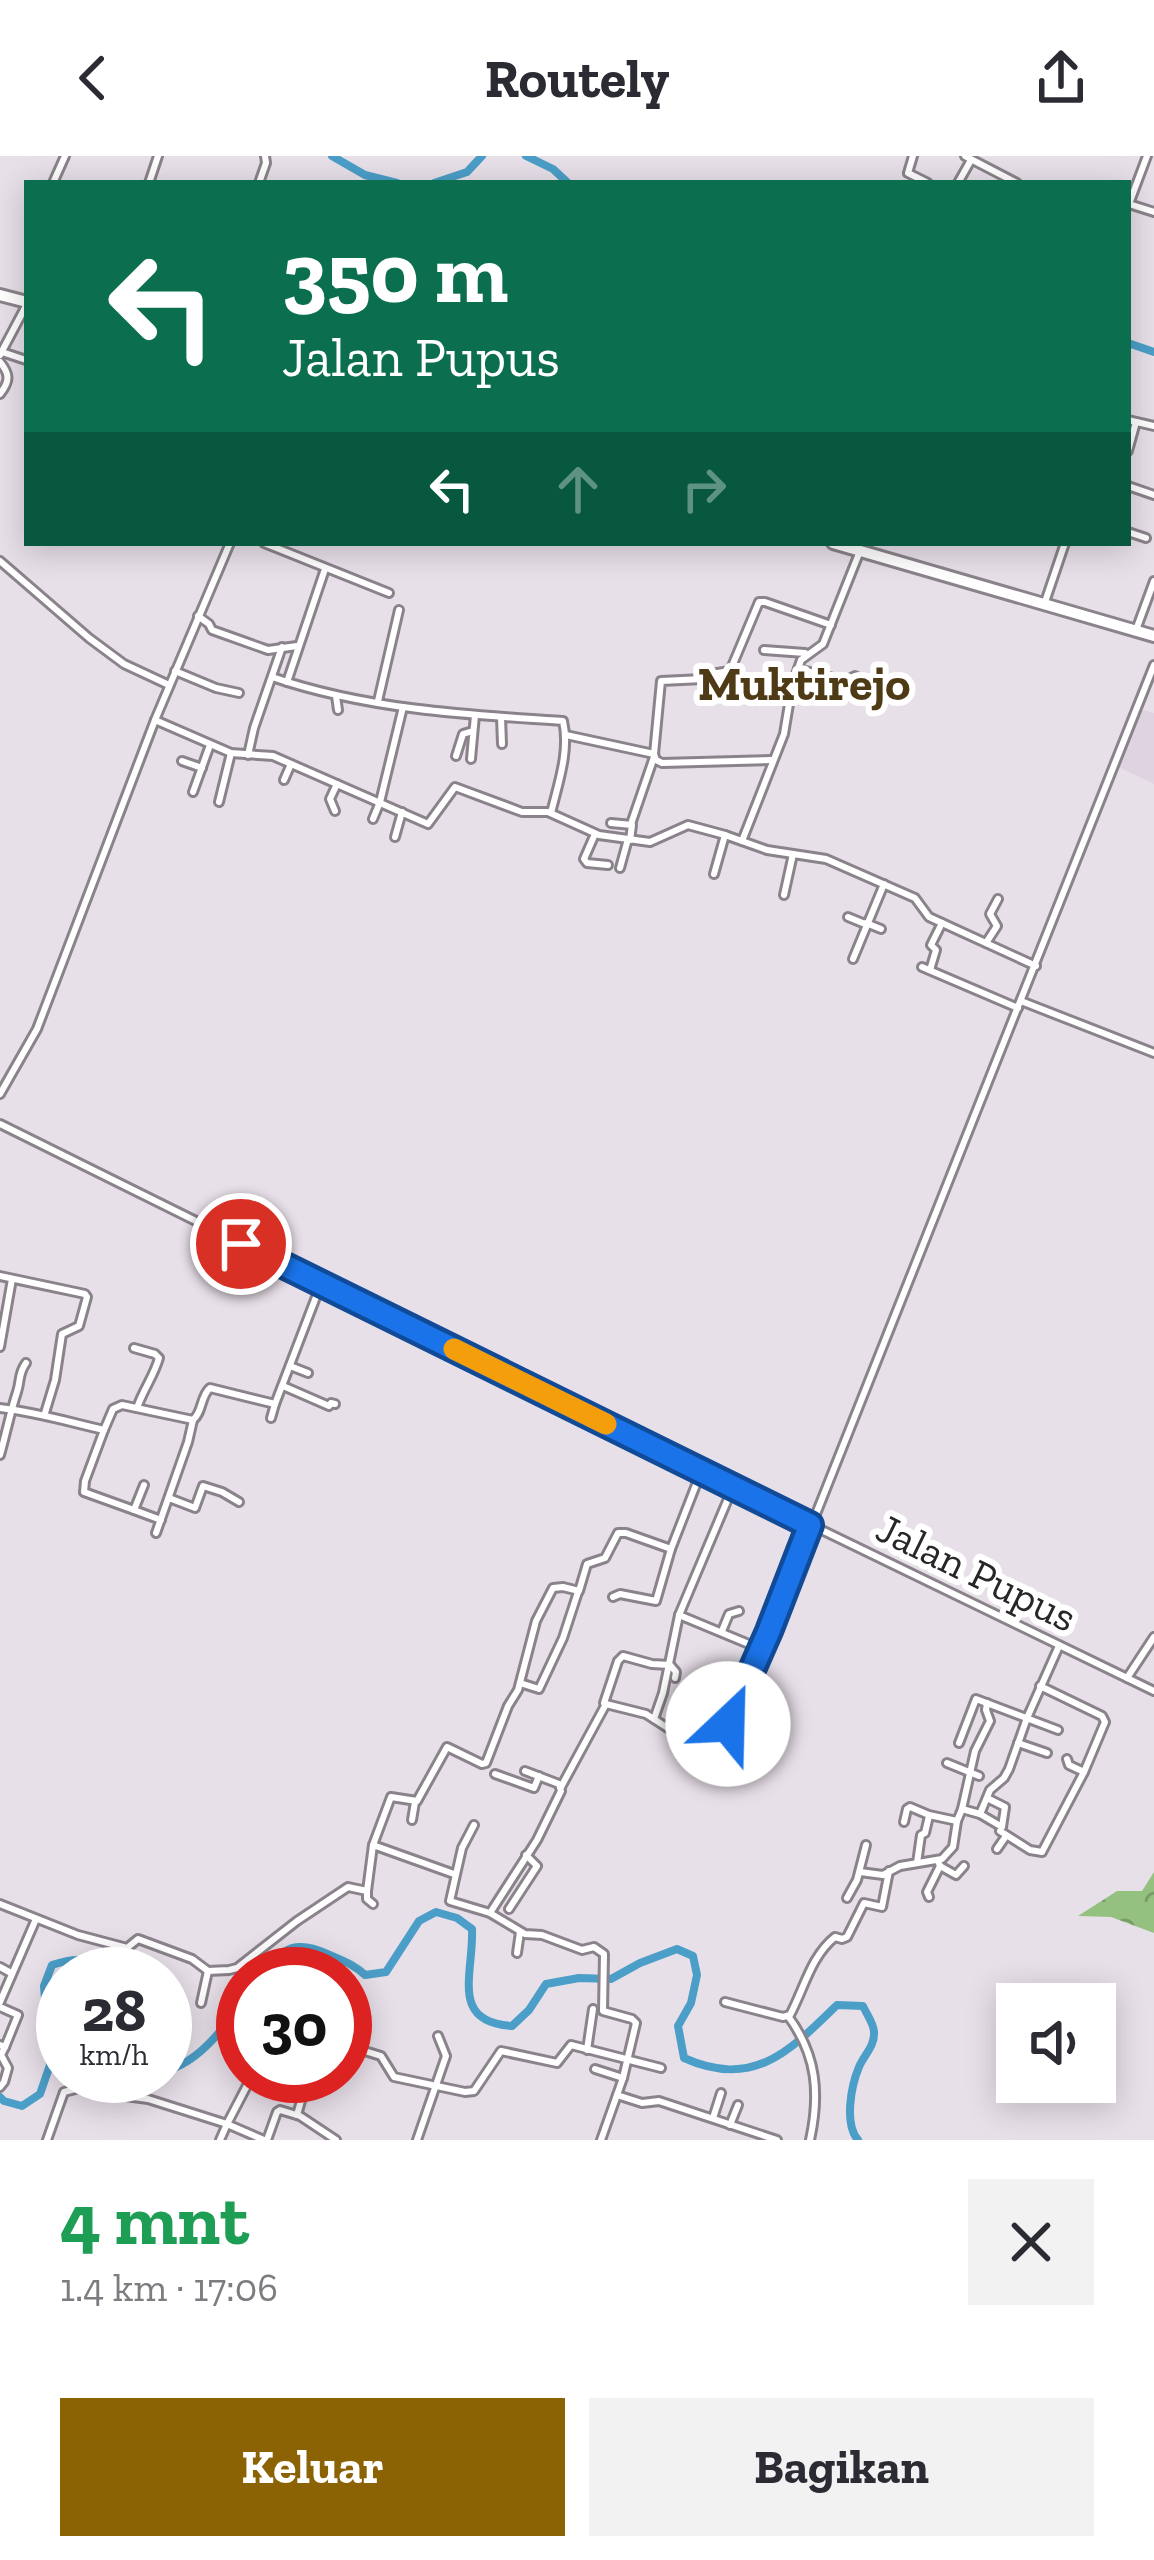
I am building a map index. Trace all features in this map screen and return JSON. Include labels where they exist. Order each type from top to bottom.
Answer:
[{"type":"main road","points":[[843,546],[1154,636]]},
{"type":"street","points":[[913,156],[908,174],[921,180]]},
{"type":"street","points":[[1131,197],[1147,156]]},
{"type":"street","points":[[968,158],[1011,180]]},
{"type":"street","points":[[0,394],[9,379],[1,357],[24,309]]},
{"type":"street","points":[[1132,421],[1154,426]]},
{"type":"street","points":[[1131,533],[1146,538]]},
{"type":"street","points":[[0,1094],[37,1029],[154,721],[229,546]]},
{"type":"street","points":[[271,546],[389,593]]},
{"type":"street","points":[[1044,603],[1064,546]]},
{"type":"street","points":[[742,842],[784,734],[802,658],[822,646],[860,551]]},
{"type":"street","points":[[0,561],[124,664],[169,686]]},
{"type":"street","points":[[286,682],[325,568]]},
{"type":"street","points":[[1136,630],[1154,580]]},
{"type":"street","points":[[620,868],[654,756],[661,681],[703,679],[730,671],[759,602],[831,625]]},
{"type":"street","points":[[378,701],[399,610]]},
{"type":"street","points":[[198,616],[212,631],[268,650],[298,646]]},
{"type":"street","points":[[248,755],[282,647]]},
{"type":"street","points":[[764,650],[809,653]]},
{"type":"street","points":[[603,1707],[632,1710],[696,1745],[717,1746],[763,1646],[1154,665]]},
{"type":"street","points":[[798,669],[845,681],[855,676],[887,693]]},
{"type":"street","points":[[175,671],[238,693]]},
{"type":"street","points":[[272,677],[337,696],[475,715],[563,721],[566,735],[551,813]]},
{"type":"street","points":[[337,696],[338,710]]},
{"type":"street","points":[[376,820],[404,705]]},
{"type":"street","points":[[471,759],[475,715]]},
{"type":"street","points":[[501,717],[502,743]]},
{"type":"street","points":[[154,721],[231,752],[267,754],[430,824],[454,787],[523,812],[551,813],[595,834],[654,841],[684,825],[826,859],[915,898],[925,914],[1036,966]]},
{"type":"street","points":[[456,756],[463,734],[473,731]]},
{"type":"street","points":[[566,735],[654,756],[662,763],[773,760]]},
{"type":"street","points":[[193,792],[209,745]]},
{"type":"street","points":[[219,802],[231,752]]},
{"type":"street","points":[[182,761],[202,768]]},
{"type":"street","points":[[284,780],[291,764]]},
{"type":"street","points":[[335,811],[330,799],[337,784]]},
{"type":"street","points":[[395,837],[402,812]]},
{"type":"street","points":[[611,823],[632,824]]},
{"type":"street","points":[[595,834],[585,862],[608,866]]},
{"type":"street","points":[[714,874],[725,835]]},
{"type":"street","points":[[784,895],[793,854]]},
{"type":"street","points":[[853,959],[884,884]]},
{"type":"street","points":[[986,943],[997,926],[990,914],[998,899]]},
{"type":"street","points":[[848,916],[880,929]]},
{"type":"street","points":[[942,923],[932,945],[937,950],[926,968],[1154,1053]]},
{"type":"street","name":"Jalan Pupus","points":[[0,1124],[1154,1691]]},
{"type":"street","points":[[0,1276],[85,1294],[79,1326],[62,1334],[45,1414]]},
{"type":"street","points":[[0,1347],[12,1279]]},
{"type":"street","points":[[271,1418],[322,1284]]},
{"type":"street","points":[[134,1348],[159,1358],[137,1408]]},
{"type":"street","points":[[0,1455],[20,1386],[19,1373],[26,1363]]},
{"type":"street","points":[[290,1366],[308,1373]]},
{"type":"street","points":[[283,1386],[335,1405]]},
{"type":"street","points":[[156,1533],[205,1392],[209,1388],[275,1404]]},
{"type":"street","points":[[0,1408],[104,1430]]},
{"type":"street","points":[[161,1520],[84,1492],[85,1481],[113,1409],[137,1408],[193,1420]]},
{"type":"street","points":[[613,1598],[620,1594],[655,1602],[670,1549],[702,1471]]},
{"type":"street","points":[[134,1510],[144,1485]]},
{"type":"street","points":[[169,1498],[195,1508],[205,1486],[239,1502]]},
{"type":"street","points":[[654,1719],[679,1615],[733,1487]]},
{"type":"street","points":[[520,1683],[539,1689],[563,1638],[587,1564],[605,1558],[618,1533],[670,1549]]},
{"type":"street","points":[[412,1820],[415,1802],[446,1748],[486,1762],[520,1683],[536,1622],[553,1588],[578,1592]]},
{"type":"street","points":[[722,1631],[729,1614],[739,1611]]},
{"type":"street","points":[[679,1615],[756,1648],[763,1646]]},
{"type":"street","points":[[1127,1678],[1154,1636]]},
{"type":"street","points":[[980,1814],[992,1787],[1006,1775],[1060,1645]]},
{"type":"street","points":[[490,1913],[552,1812],[603,1707],[618,1661],[622,1656],[670,1665],[675,1678]]},
{"type":"street","points":[[962,1809],[980,1814],[1042,1852],[1084,1772],[1105,1719],[1040,1686]]},
{"type":"street","points":[[959,1743],[975,1699],[1058,1730]]},
{"type":"street","points":[[929,1897],[926,1894],[939,1863],[953,1847],[957,1821],[975,1774],[975,1751],[989,1721],[987,1703]]},
{"type":"street","points":[[675,1733],[695,1713]]},
{"type":"street","points":[[1018,1743],[1047,1753]]},
{"type":"street","points":[[1066,1759],[1084,1772]]},
{"type":"street","points":[[946,1762],[975,1774]]},
{"type":"street","points":[[525,1771],[561,1786]]},
{"type":"street","points":[[495,1774],[534,1787],[539,1777]]},
{"type":"street","points":[[373,1904],[367,1899],[374,1845],[391,1797],[415,1802]]},
{"type":"street","points":[[987,1798],[1005,1807],[997,1849]]},
{"type":"street","points":[[904,1822],[908,1807],[957,1821]]},
{"type":"street","points":[[917,1862],[929,1816]]},
{"type":"street","points":[[475,1825],[462,1848],[449,1901],[490,1913],[519,1931],[582,1950],[599,1949],[606,1973],[604,2012],[636,2023],[601,2140]]},
{"type":"street","points":[[847,1898],[860,1872],[866,1844]]},
{"type":"street","points":[[374,1845],[454,1874]]},
{"type":"street","points":[[509,1909],[537,1866],[526,1855]]},
{"type":"street","points":[[860,1872],[883,1875],[917,1862],[939,1863],[958,1875],[964,1866]]},
{"type":"street","points":[[788,2016],[828,1942],[847,1936],[864,1903],[882,1907],[889,1870]]},
{"type":"street","points":[[0,1904],[78,1935],[127,1948],[138,1939],[192,1959],[208,1971],[237,1968],[297,1921],[353,1888],[368,1892]]},
{"type":"street","points":[[2,2084],[7,2066],[1,2055],[3,2046],[18,2015],[0,2004],[37,1919]]},
{"type":"street","points":[[517,1953],[519,1931]]},
{"type":"street","points":[[0,1966],[11,1973]]},
{"type":"street","points":[[200,2003],[208,1971]]},
{"type":"street","points":[[725,2002],[788,2016],[807,2044],[817,2095],[810,2140]]},
{"type":"street","points":[[587,2050],[593,2009]]},
{"type":"street","points":[[417,2140],[446,2056],[438,2036]]},
{"type":"street","points":[[372,2053],[381,2056],[394,2077],[474,2091],[501,2051],[557,2063],[569,2045],[661,2068]]},
{"type":"street","points":[[595,2069],[623,2078]]},
{"type":"street","points":[[712,2120],[721,2093]]},
{"type":"street","points":[[617,2096],[659,2102],[777,2140]]},
{"type":"street","points":[[47,2140],[60,2103]]},
{"type":"street","points":[[161,2103],[266,2140],[278,2110],[297,2115],[336,2140]]},
{"type":"street","points":[[220,2140],[238,2103]]},
{"type":"street","points":[[297,2115],[300,2103]]},
{"type":"street","points":[[730,2125],[739,2104]]},
{"type":"shaded area","points":[[1140,709],[1154,713],[1154,784],[1116,766]]},
{"type":"green space","points":[[1154,1872],[1154,1933],[1111,1917],[1078,1916],[1117,1891],[1142,1891]]},
{"type":"waterway","points":[[332,156],[365,175],[385,180]]},
{"type":"waterway","points":[[443,180],[467,172],[482,156]]},
{"type":"waterway","points":[[526,156],[565,180]]},
{"type":"waterway","points":[[1131,344],[1154,352]]},
{"type":"waterway","points":[[372,1974],[386,1972],[419,1921],[436,1912],[457,1918],[472,1929],[472,2005],[492,2022],[512,2026],[546,1984],[611,1979],[677,1949],[693,1956],[697,1975],[691,2003],[678,2026],[684,2058],[730,2069],[750,2067],[786,2051],[837,2005],[863,2006],[874,2037],[851,2094],[851,2125],[858,2140]]},
{"type":"waterway","points":[[192,2057],[216,2036]]},
{"type":"waterway","points":[[0,2097],[22,2106],[36,2097]]},
{"type":"slow traffic","points":[[454,1349],[606,1424]]},
{"type":"district","name":"Muktirejo","points":[[804,683]]},
{"type":"route","points":[[241,1244],[810,1525],[728,1724]]}]
